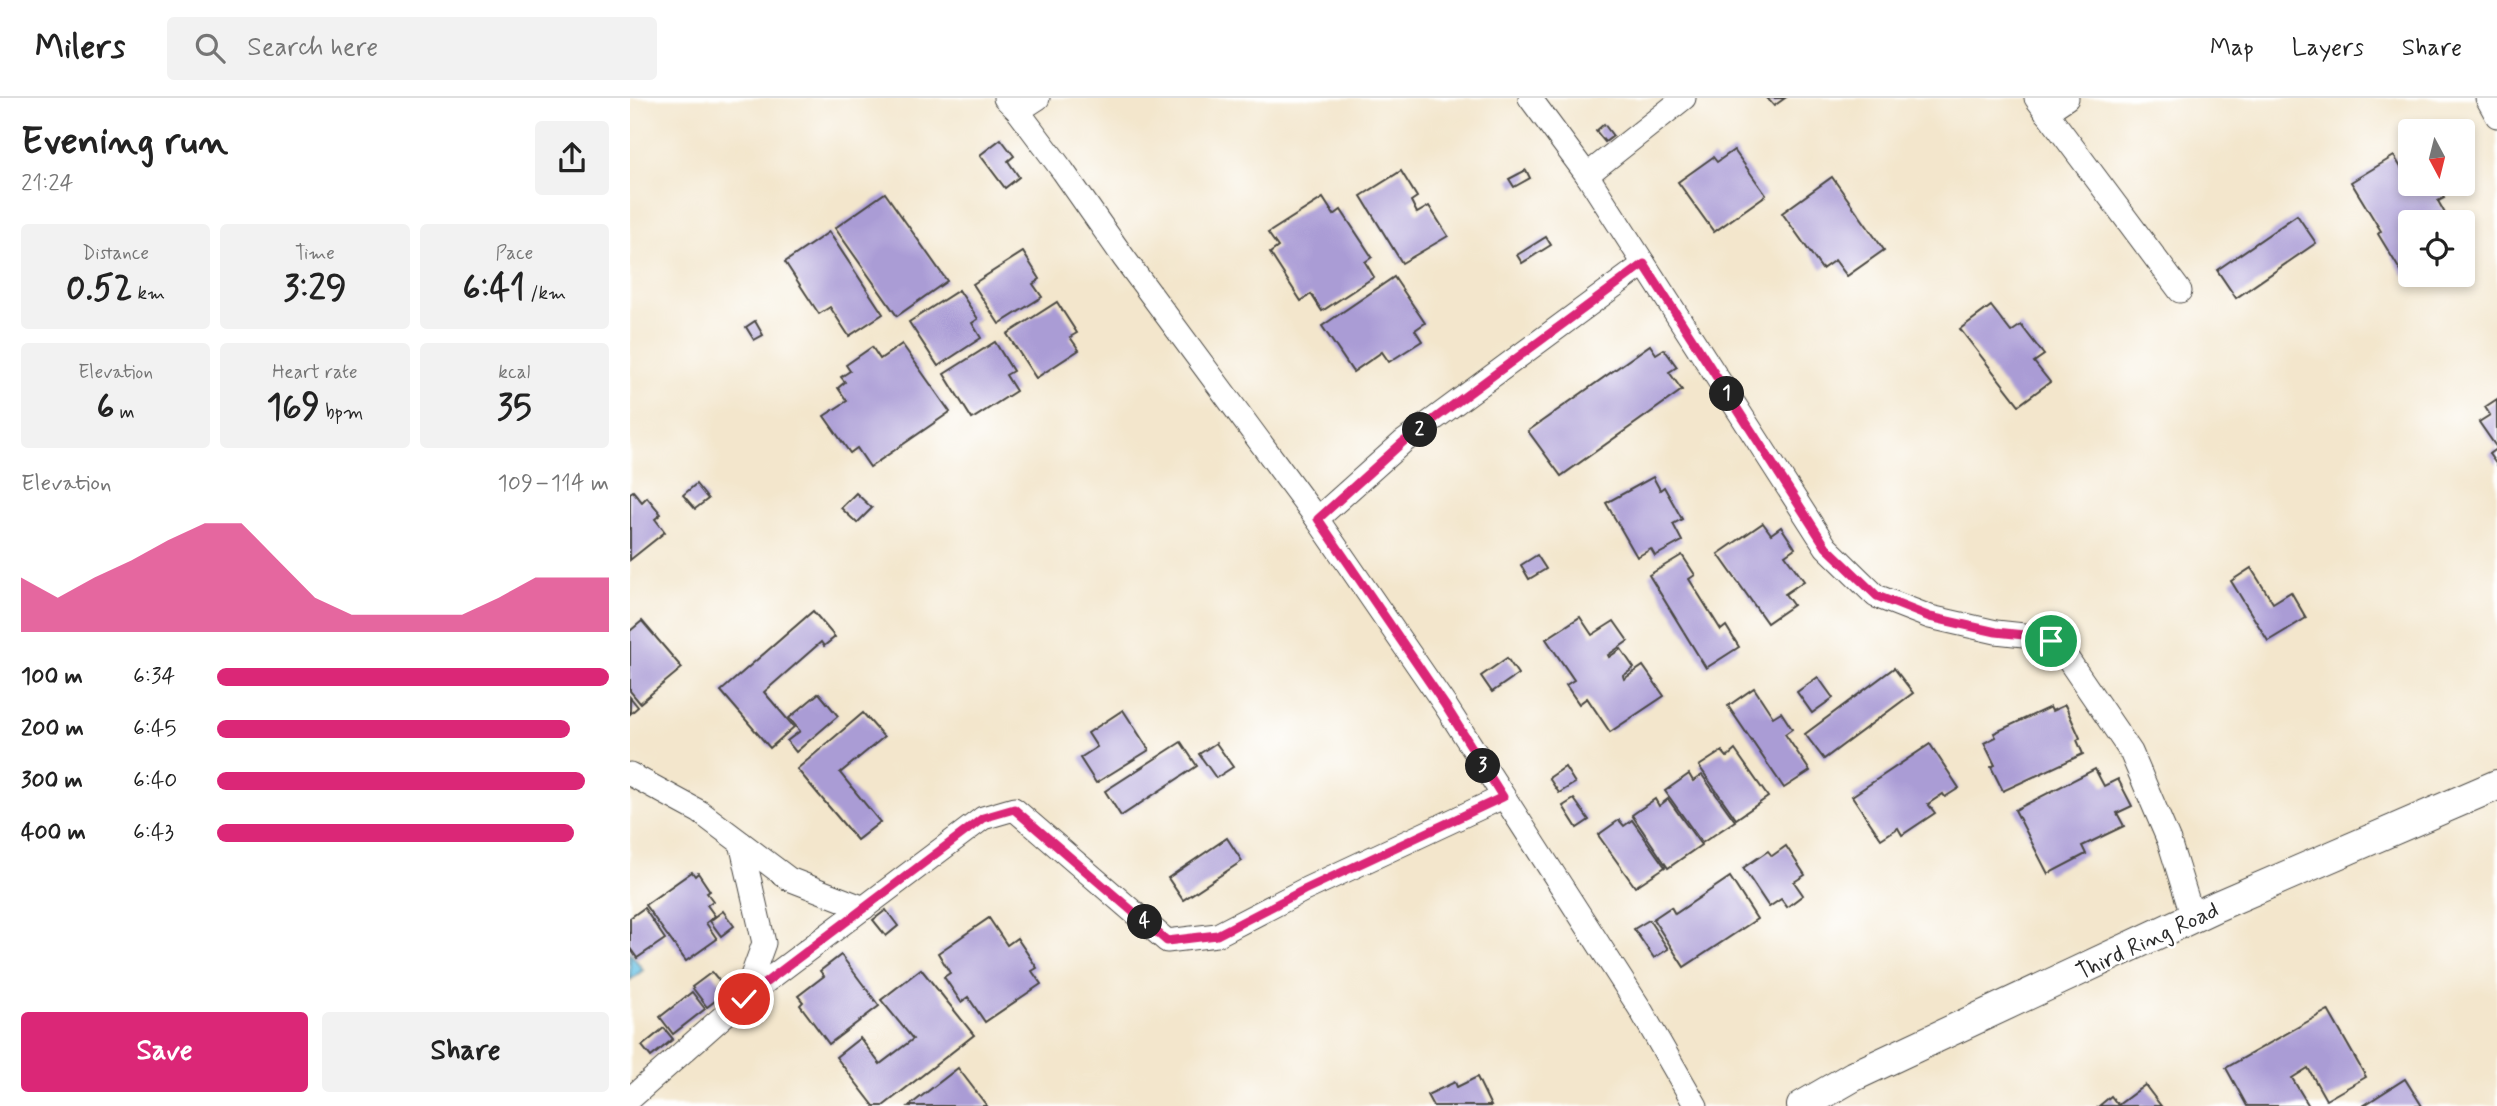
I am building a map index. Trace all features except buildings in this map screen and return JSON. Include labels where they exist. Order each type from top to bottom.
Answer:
[{"type":"street","points":[[1038,98],[1012,104],[1318,519],[1445,705],[1639,1007],[1696,1106]]},
{"type":"street","points":[[1530,98],[1587,175],[1826,547],[1877,596],[1930,617],[2051,641],[2067,659],[2131,752],[2169,841],[2193,918]]},
{"type":"street","points":[[1587,175],[1684,98]]},
{"type":"street","points":[[2067,98],[2041,105],[2180,291]]},
{"type":"street","points":[[2487,98],[2497,116]]},
{"type":"street","points":[[1318,519],[1403,442],[1644,264]]},
{"type":"street","points":[[630,774],[700,812],[789,879],[864,908]]},
{"type":"street","name":"Third Ring Road","points":[[1802,1106],[1854,1076],[2193,918],[2497,785]]},
{"type":"street","points":[[630,1099],[744,999],[983,818],[1014,809],[1167,941],[1217,935],[1304,890],[1503,797]]},
{"type":"street","points":[[741,843],[764,943],[744,999]]},
{"type":"water","points":[[630,952],[643,970],[630,980]]},
{"type":"route","points":[[744,999],[983,818],[1014,809],[1167,941],[1217,935],[1304,890],[1503,797],[1445,705],[1318,519],[1403,442],[1644,264],[1826,547],[1877,596],[1930,617],[2051,641]]}]
